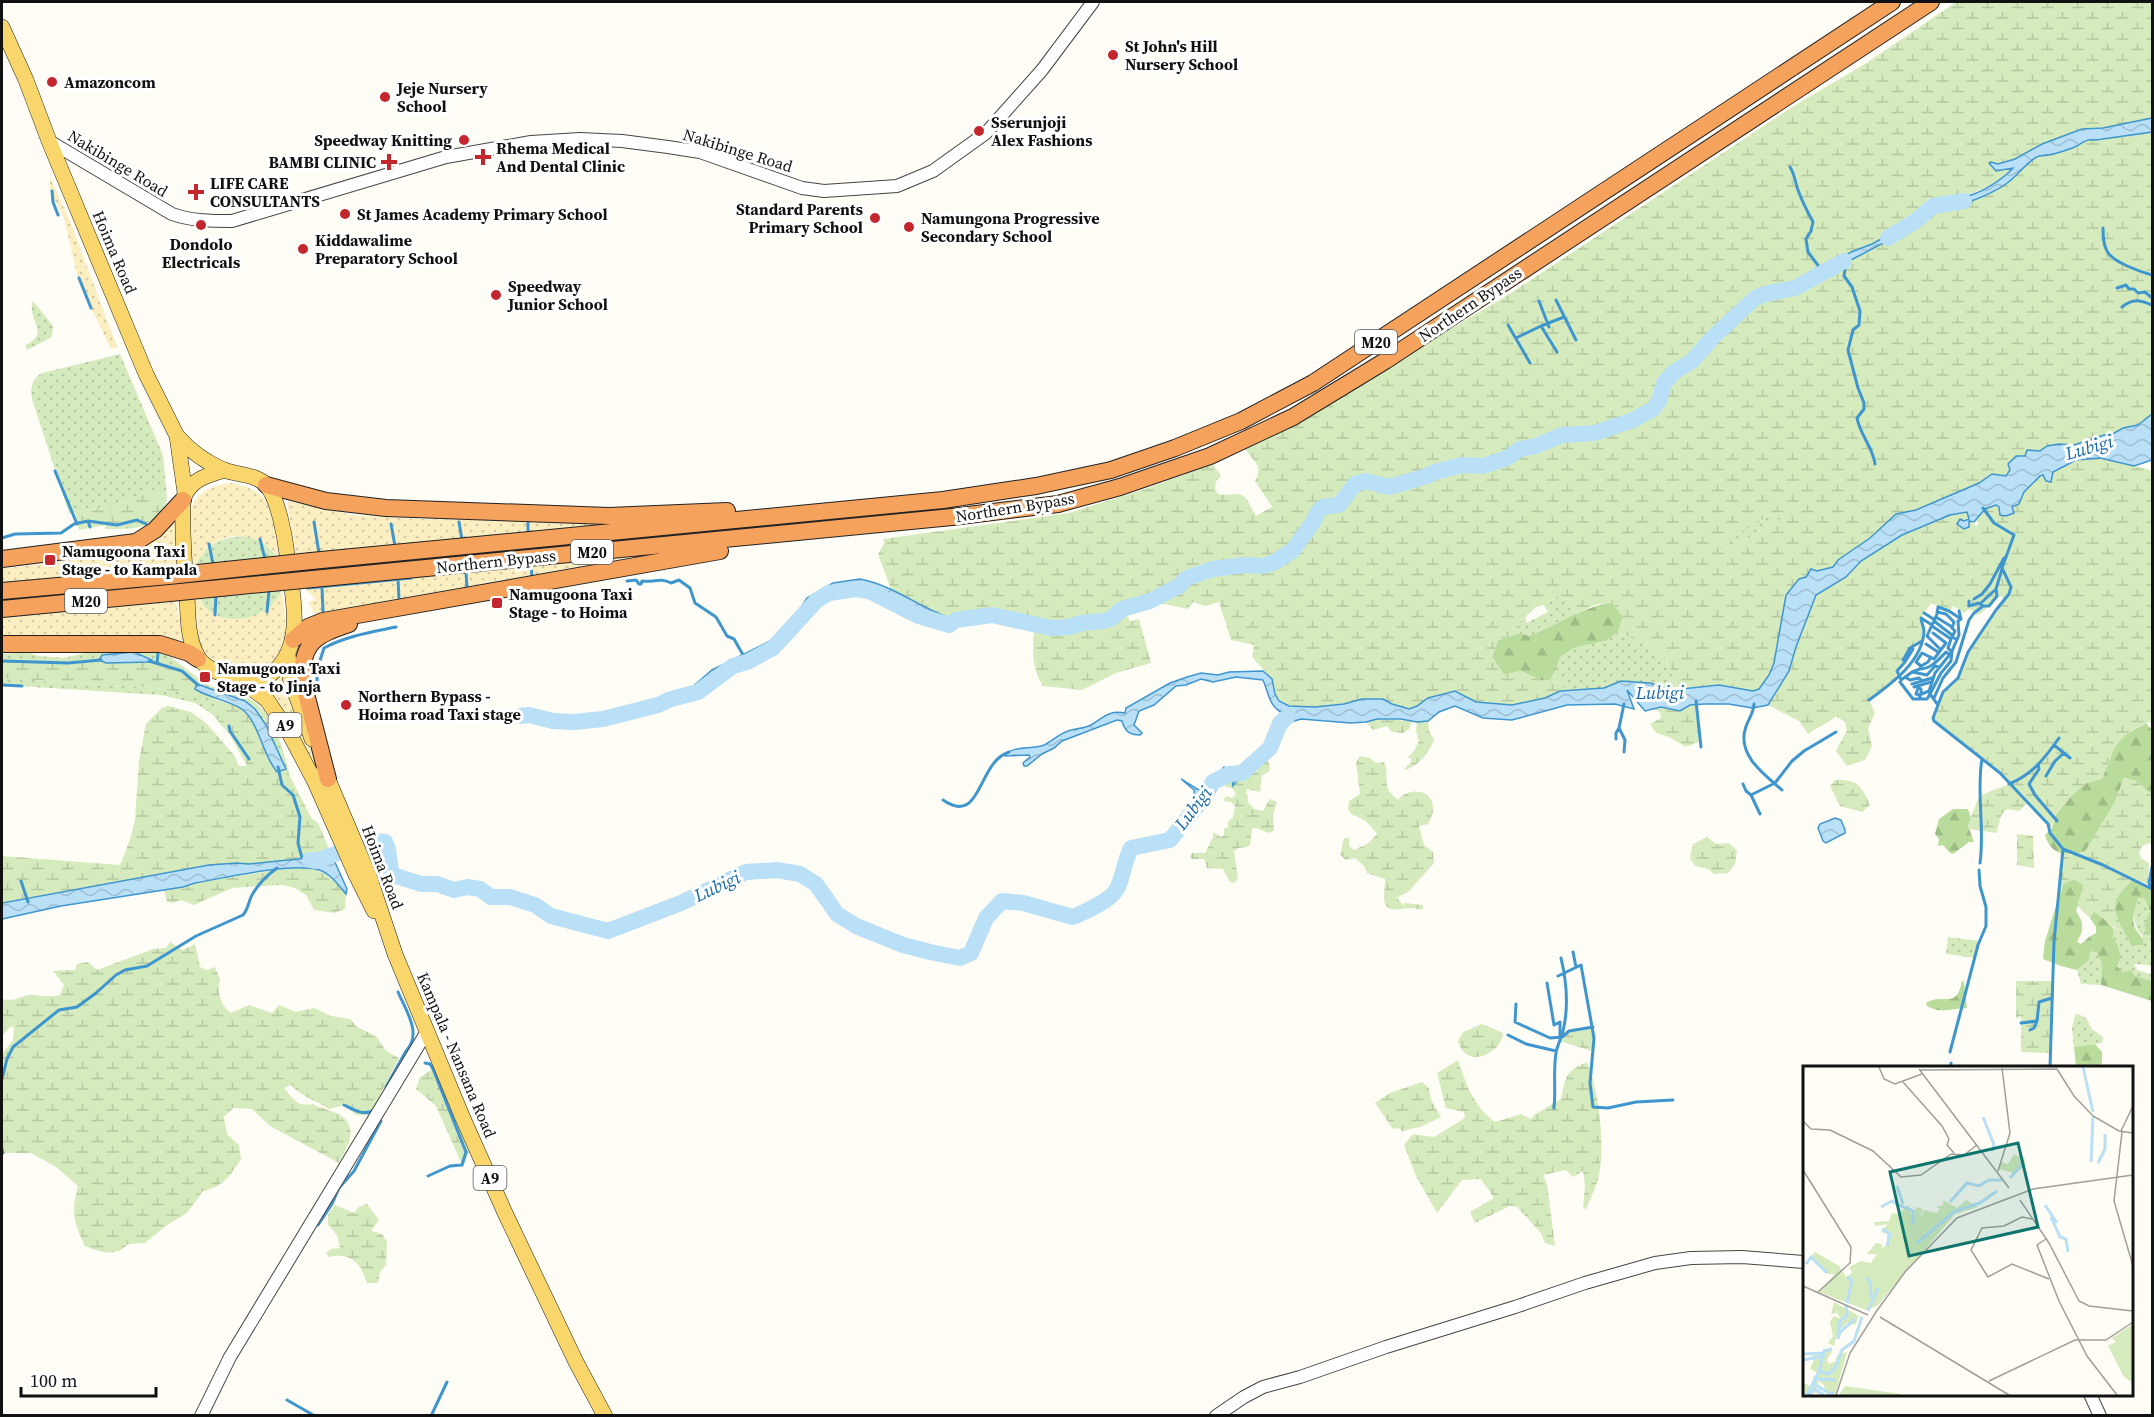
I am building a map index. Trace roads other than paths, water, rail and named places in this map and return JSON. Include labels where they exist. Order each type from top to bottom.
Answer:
[{"type":"highway","name":"Northern Bypass","points":[[2,591],[943,500],[1111,470],[1241,421],[1314,383],[1892,2]]},
{"type":"highway","name":"Northern Bypass","points":[[2,609],[871,525],[1058,504],[1120,487],[1210,456],[1293,417],[1385,361],[1931,2]]},
{"type":"highway","points":[[266,485],[326,501],[386,508],[598,516],[747,510],[790,515]]},
{"type":"highway","points":[[2,559],[136,542],[155,530],[184,496]]},
{"type":"highway","points":[[290,647],[308,627],[323,621],[685,555],[829,539],[871,525]]},
{"type":"highway","points":[[321,781],[302,678],[304,654],[316,638],[328,631],[404,607]]},
{"type":"highway","points":[[2,644],[160,645],[189,653],[198,659]]},
{"type":"main road","name":"Hoima Road","points":[[2,27],[26,80],[146,374],[177,436],[184,496],[183,544],[190,636],[198,659]]},
{"type":"main road","points":[[177,436],[200,458],[266,485]]},
{"type":"main road","points":[[184,496],[198,480],[225,470]]},
{"type":"main road","name":"Hoima Road","points":[[266,485],[280,515],[292,598],[294,629],[290,647],[290,678],[331,819],[369,903],[388,934]]},
{"type":"main road","points":[[198,659],[225,675],[240,680],[256,680],[279,668],[290,647]]},
{"type":"main road","name":"A9","points":[[240,680],[267,700],[321,781]]},
{"type":"main road","name":"Hoima Road","points":[[321,781],[369,876],[388,934]]},
{"type":"main road","name":"Kampala - Nansana Road","points":[[388,934],[426,1033],[504,1213],[576,1362],[605,1416]]},
{"type":"street","name":"Nakibinge Road","points":[[49,141],[172,214],[183,218],[210,221],[232,221],[446,157],[531,142],[560,140],[622,141],[700,152],[802,188],[824,191],[897,186],[933,171],[986,133],[1042,70],[1090,6]]},
{"type":"street","points":[[201,1416],[230,1357],[426,1033]]},
{"type":"street","points":[[1216,1416],[1263,1387],[1300,1377],[1585,1283],[1655,1263],[1691,1257],[1735,1257],[1803,1262]]},
{"type":"street","points":[[2090,1396],[2100,1416]]},
{"type":"water","points":[[2152,118],[2152,132],[2087,140],[2062,152],[2039,156],[1998,189],[1969,202],[1943,208],[1943,205],[1950,201],[1987,188],[2013,168],[1996,171],[1989,163],[1991,162],[1998,164],[2015,159],[2042,144],[2082,129],[2103,128]]},
{"type":"water","points":[[1905,226],[1895,237],[1851,260],[1832,276],[1816,268],[1820,266],[1826,268],[1851,252],[1872,244]]},
{"type":"water","points":[[2152,414],[2152,460],[2134,466],[2100,458],[2076,460],[2053,472],[2051,482],[2046,481],[2043,475],[2040,476],[2024,492],[2019,504],[2012,507],[2014,513],[2006,516],[2000,515],[1999,507],[1996,505],[1985,509],[1974,522],[1969,521],[1969,527],[1964,529],[1957,524],[1960,519],[1964,521],[1969,519],[1967,512],[1950,515],[1902,535],[1861,561],[1846,577],[1816,595],[1789,671],[1768,705],[1752,708],[1729,704],[1705,704],[1690,705],[1680,711],[1661,707],[1645,711],[1627,690],[1634,709],[1615,704],[1567,705],[1512,720],[1483,718],[1455,706],[1439,712],[1428,721],[1377,719],[1351,723],[1301,719],[1291,722],[1283,731],[1276,733],[1274,726],[1284,714],[1272,704],[1263,680],[1236,677],[1213,682],[1201,679],[1176,686],[1154,705],[1139,711],[1134,725],[1142,733],[1140,735],[1128,732],[1122,721],[1117,720],[1062,741],[1027,766],[1023,763],[1030,757],[1029,755],[1005,756],[1012,750],[1044,745],[1065,732],[1088,726],[1110,714],[1125,713],[1126,708],[1170,683],[1201,673],[1218,675],[1229,672],[1263,671],[1272,679],[1279,701],[1289,706],[1315,707],[1344,704],[1362,699],[1383,699],[1409,709],[1428,698],[1455,691],[1476,702],[1512,705],[1545,698],[1560,691],[1604,688],[1621,681],[1650,683],[1672,690],[1719,685],[1753,691],[1759,689],[1774,663],[1786,595],[1799,579],[1806,577],[1811,569],[1817,571],[1833,567],[1838,560],[1870,538],[1896,514],[1916,510],[1979,483],[1992,474],[2006,476],[2010,470],[2008,464],[2016,456],[2025,456],[2027,450],[2040,451],[2047,446],[2059,444],[2074,445],[2104,435],[2111,435],[2123,428],[2138,425]]},
{"type":"water","points":[[860,579],[897,592],[956,620],[944,620],[900,605],[870,587],[853,585],[832,590],[816,601],[811,610],[771,645],[681,697],[712,670],[772,640],[798,612],[807,598],[833,583]]},
{"type":"water","points":[[134,652],[152,660],[151,662],[106,663],[99,660],[102,655]]},
{"type":"water","points":[[197,684],[245,701],[255,709],[266,725],[286,769],[277,772],[253,723],[243,710],[195,689]]},
{"type":"water","points":[[1224,767],[1226,771],[1236,773],[1239,777],[1233,786],[1232,779],[1215,785],[1205,808],[1189,814],[1195,801],[1194,790],[1181,779],[1202,790]]},
{"type":"water","points":[[1835,818],[1841,820],[1845,833],[1826,843],[1818,828],[1820,824]]},
{"type":"water","points":[[330,851],[347,889],[346,894],[334,880],[319,870],[276,869],[183,887],[61,906],[2,919],[2,903],[209,865],[248,864],[317,857],[320,853]]},
{"type":"waterway","points":[[1790,167],[1801,198],[1813,222],[1806,239],[1808,252],[1820,268]]},
{"type":"waterway","points":[[52,191],[58,215]]},
{"type":"waterway","name":"Lubigi","points":[[1888,238],[1917,220],[1933,206],[1964,201]]},
{"type":"waterway","points":[[2103,228],[2105,246],[2110,255],[2127,266],[2152,275]]},
{"type":"waterway","name":"Lubigi","points":[[520,716],[529,715],[553,721],[574,722],[603,719],[698,692],[733,666],[747,662],[773,648],[817,600],[829,593],[856,589],[869,591],[916,615],[949,625],[956,620],[992,615],[1051,628],[1104,621],[1112,618],[1122,609],[1150,601],[1179,586],[1187,578],[1212,569],[1245,565],[1263,566],[1275,562],[1293,550],[1322,507],[1339,505],[1355,484],[1365,481],[1389,487],[1462,465],[1483,466],[1507,458],[1520,449],[1536,446],[1562,435],[1595,433],[1633,420],[1653,409],[1659,401],[1664,383],[1674,372],[1692,361],[1712,338],[1755,298],[1795,288],[1844,261]]},
{"type":"waterway","points":[[1846,261],[1844,276],[1852,287],[1860,311],[1859,325],[1853,330],[1848,350],[1864,403],[1864,409],[1857,418],[1875,464]]},
{"type":"waterway","points":[[79,278],[91,308]]},
{"type":"waterway","points":[[2117,288],[2126,285],[2129,289],[2134,289],[2138,293],[2145,292],[2152,298]]},
{"type":"waterway","points":[[1556,300],[1576,340]]},
{"type":"waterway","points":[[1539,301],[1549,327]]},
{"type":"waterway","points":[[2122,307],[2137,301],[2152,305]]},
{"type":"waterway","points":[[1541,326],[1564,317]]},
{"type":"waterway","points":[[1508,325],[1530,363]]},
{"type":"waterway","points":[[1516,338],[1541,326],[1557,352]]},
{"type":"waterway","points":[[55,471],[77,524]]},
{"type":"waterway","points":[[1983,508],[1994,523],[2014,535],[2002,568],[2011,587],[2009,594],[1968,652],[1958,678],[1943,692],[1933,718],[1934,721],[2000,773],[2048,824],[2050,833],[2063,849],[2103,865],[2152,889]]},
{"type":"waterway","points":[[88,521],[117,525],[137,520],[146,524]]},
{"type":"waterway","points":[[2,538],[15,534],[61,533],[74,524],[88,521],[90,527]]},
{"type":"waterway","points":[[314,522],[319,553]]},
{"type":"waterway","points":[[459,522],[462,540]]},
{"type":"waterway","points":[[528,523],[528,533]]},
{"type":"waterway","points":[[391,524],[395,546]]},
{"type":"waterway","points":[[260,539],[265,559]]},
{"type":"waterway","points":[[209,544],[213,564]]},
{"type":"waterway","points":[[1974,599],[1982,594],[1990,584],[2004,558]]},
{"type":"waterway","points":[[531,566],[532,577]]},
{"type":"waterway","points":[[1969,601],[1969,606],[1979,603],[1989,606],[1997,596],[1996,589],[2002,569]]},
{"type":"waterway","points":[[466,572],[467,588]]},
{"type":"waterway","points":[[308,588],[411,578]]},
{"type":"waterway","points":[[398,579],[399,600]]},
{"type":"waterway","points":[[627,581],[636,580],[641,584],[642,581],[663,580],[671,583],[679,580],[690,588],[695,603],[716,617],[727,636],[734,639],[747,662]]},
{"type":"waterway","points":[[322,587],[323,611]]},
{"type":"waterway","points":[[1982,602],[1996,589]]},
{"type":"waterway","points":[[267,612],[269,591]]},
{"type":"waterway","points":[[215,615],[216,596]]},
{"type":"waterway","points":[[1934,698],[1943,678],[1956,662],[1969,620],[1983,606]]},
{"type":"waterway","points":[[1921,699],[1919,695],[1929,691],[1930,694],[1941,673],[1951,661],[1952,651],[1959,635],[1958,621],[1961,619],[1938,607],[1927,636],[1940,649]]},
{"type":"waterway","points":[[1959,611],[1961,619]]},
{"type":"waterway","points":[[1937,612],[1946,614],[1954,622],[1952,628],[1955,631],[1952,637],[1956,639]]},
{"type":"waterway","points":[[1924,613],[1935,620]]},
{"type":"waterway","points":[[1936,617],[1952,627]]},
{"type":"waterway","points":[[1921,618],[1932,625]]},
{"type":"waterway","points":[[1869,700],[1887,687],[1912,662],[1922,642],[1924,631],[1921,618]]},
{"type":"waterway","points":[[1934,621],[1952,635]]},
{"type":"waterway","points":[[1932,626],[1951,639]]},
{"type":"waterway","points":[[317,684],[317,670],[324,648],[350,637],[396,627]]},
{"type":"waterway","points":[[1921,666],[1916,662],[1922,653],[1934,659],[1946,643],[1933,633]]},
{"type":"waterway","points":[[1951,639],[1948,648],[1951,651]]},
{"type":"waterway","points":[[1903,660],[1910,648],[1922,641]]},
{"type":"waterway","points":[[1926,644],[1938,652]]},
{"type":"waterway","points":[[1905,662],[1913,649]]},
{"type":"waterway","points":[[1920,669],[1931,665],[1946,652],[1950,655]]},
{"type":"waterway","points":[[157,663],[158,653]]},
{"type":"waterway","points":[[1929,691],[1935,673],[1951,653]]},
{"type":"waterway","points":[[1912,672],[1920,669],[1931,657]]},
{"type":"waterway","points":[[2,661],[68,663],[101,660]]},
{"type":"waterway","points":[[149,661],[182,671],[198,685]]},
{"type":"waterway","points":[[1905,662],[1897,671],[1901,680],[1912,672],[1927,675],[1935,666],[1939,667]]},
{"type":"waterway","points":[[1905,677],[1910,680],[1919,678],[1921,680]]},
{"type":"waterway","points":[[1912,684],[1932,678]]},
{"type":"waterway","points":[[1900,682],[1913,699],[1927,699],[1930,694],[1938,705]]},
{"type":"waterway","points":[[1914,687],[1931,682]]},
{"type":"waterway","points":[[2,685],[22,686]]},
{"type":"waterway","points":[[1919,695],[1916,694],[1918,688],[1921,689],[1921,694]]},
{"type":"waterway","points":[[1696,701],[1701,747]]},
{"type":"waterway","points":[[1624,704],[1619,728],[1625,740],[1624,752]]},
{"type":"waterway","points":[[1754,704],[1745,730],[1745,748],[1754,764],[1782,790]]},
{"type":"waterway","name":"Lubigi","points":[[310,860],[315,861],[373,841],[385,842],[391,872],[396,876],[421,884],[437,884],[454,890],[467,887],[480,889],[491,897],[510,897],[535,905],[551,916],[608,931],[681,903],[746,872],[777,870],[800,874],[816,884],[837,914],[856,926],[903,945],[960,958],[971,953],[986,918],[1002,901],[1023,903],[1073,917],[1109,898],[1121,880],[1131,848],[1170,840],[1206,795],[1213,782],[1229,774],[1242,773],[1270,748],[1280,723],[1288,716]]},
{"type":"waterway","points":[[229,726],[249,759]]},
{"type":"waterway","points":[[1616,739],[1619,728]]},
{"type":"waterway","points":[[1743,784],[1751,795],[1775,783],[1792,761],[1836,732]]},
{"type":"waterway","points":[[2009,784],[2025,776],[2037,765],[2059,738]]},
{"type":"waterway","points":[[2054,745],[2070,758]]},
{"type":"waterway","points":[[943,800],[956,806],[965,805],[973,799],[999,758],[1009,752]]},
{"type":"waterway","points":[[2046,776],[2055,761],[2064,753]]},
{"type":"waterway","points":[[1980,863],[1982,759]]},
{"type":"waterway","points":[[2038,764],[2039,769],[2029,784],[2035,795],[2057,821]]},
{"type":"waterway","points":[[278,767],[282,785],[293,795],[300,817],[298,843],[302,858]]},
{"type":"waterway","points":[[1751,795],[1760,814]]},
{"type":"waterway","points":[[2050,1066],[2054,942],[2063,849]]},
{"type":"waterway","points":[[2151,888],[2149,883],[2152,867]]},
{"type":"waterway","points":[[2,1079],[13,1047],[59,1010],[77,1007],[125,970],[147,966],[196,936],[243,915],[256,889],[277,868]]},
{"type":"waterway","points":[[1950,1052],[1978,945],[1986,926],[1986,907],[1980,886],[1979,870]]},
{"type":"waterway","points":[[21,881],[28,902]]},
{"type":"waterway","points":[[1573,952],[1576,967]]},
{"type":"waterway","points":[[1554,1108],[1555,1060],[1565,1022],[1567,1004],[1561,958]]},
{"type":"waterway","points":[[1558,976],[1581,965],[1594,1038],[1590,1083],[1593,1107],[1608,1108],[1636,1102],[1673,1100]]},
{"type":"waterway","points":[[1547,983],[1554,1025],[1560,1022],[1560,1037]]},
{"type":"waterway","points":[[386,1087],[413,1037],[411,1021],[398,992]]},
{"type":"waterway","points":[[2021,1023],[2037,1021],[2039,1002],[2052,998]]},
{"type":"waterway","points":[[1516,1004],[1515,1022],[1550,1038],[1562,1037],[1569,1031],[1593,1027]]},
{"type":"waterway","points":[[2030,1030],[2034,1028],[2037,1021]]},
{"type":"waterway","points":[[1508,1035],[1526,1044],[1556,1051]]},
{"type":"waterway","points":[[425,1063],[430,1064],[433,1069],[466,1152],[462,1165],[450,1166],[428,1176]]},
{"type":"waterway","points":[[344,1105],[363,1113],[375,1109]]},
{"type":"waterway","points":[[318,1225],[332,1204],[339,1188],[354,1171],[381,1121]]},
{"type":"waterway","points":[[2,1149],[3,1153]]},
{"type":"waterway","points":[[431,1416],[447,1382]]},
{"type":"waterway","points":[[287,1400],[315,1416]]},
{"type":"place","name":"St John's Hill Nursery School","points":[[1113,55]]},
{"type":"place","name":"Amazoncom","points":[[52,82]]},
{"type":"place","name":"Jeje Nursery School","points":[[385,97]]},
{"type":"place","name":"Sserunjoji Alex Fashions","points":[[979,131]]},
{"type":"place","name":"Speedway Knitting","points":[[464,140]]},
{"type":"place","name":"Rhema Medical And Dental Clinic","points":[[483,157]]},
{"type":"place","name":"BAMBI CLINIC","points":[[389,162]]},
{"type":"place","name":"LIFE CARE CONSULTANTS","points":[[196,192]]},
{"type":"place","name":"St James Academy Primary School","points":[[345,214]]},
{"type":"place","name":"Standard Parents Primary School","points":[[875,218]]},
{"type":"place","name":"Dondolo Electricals","points":[[201,225]]},
{"type":"place","name":"Namungona Progressive Secondary School","points":[[909,227]]},
{"type":"place","name":"Kiddawalime Preparatory School","points":[[303,249]]},
{"type":"place","name":"Speedway Junior School","points":[[496,295]]},
{"type":"place","name":"Namugoona Taxi Stage - to Kampala","points":[[50,560]]},
{"type":"place","name":"Namugoona Taxi Stage - to Hoima","points":[[497,603]]},
{"type":"place","name":"Namugoona Taxi Stage - to Jinja","points":[[205,677]]},
{"type":"place","name":"Northern Bypass - Hoima road Taxi stage","points":[[346,705]]}]
